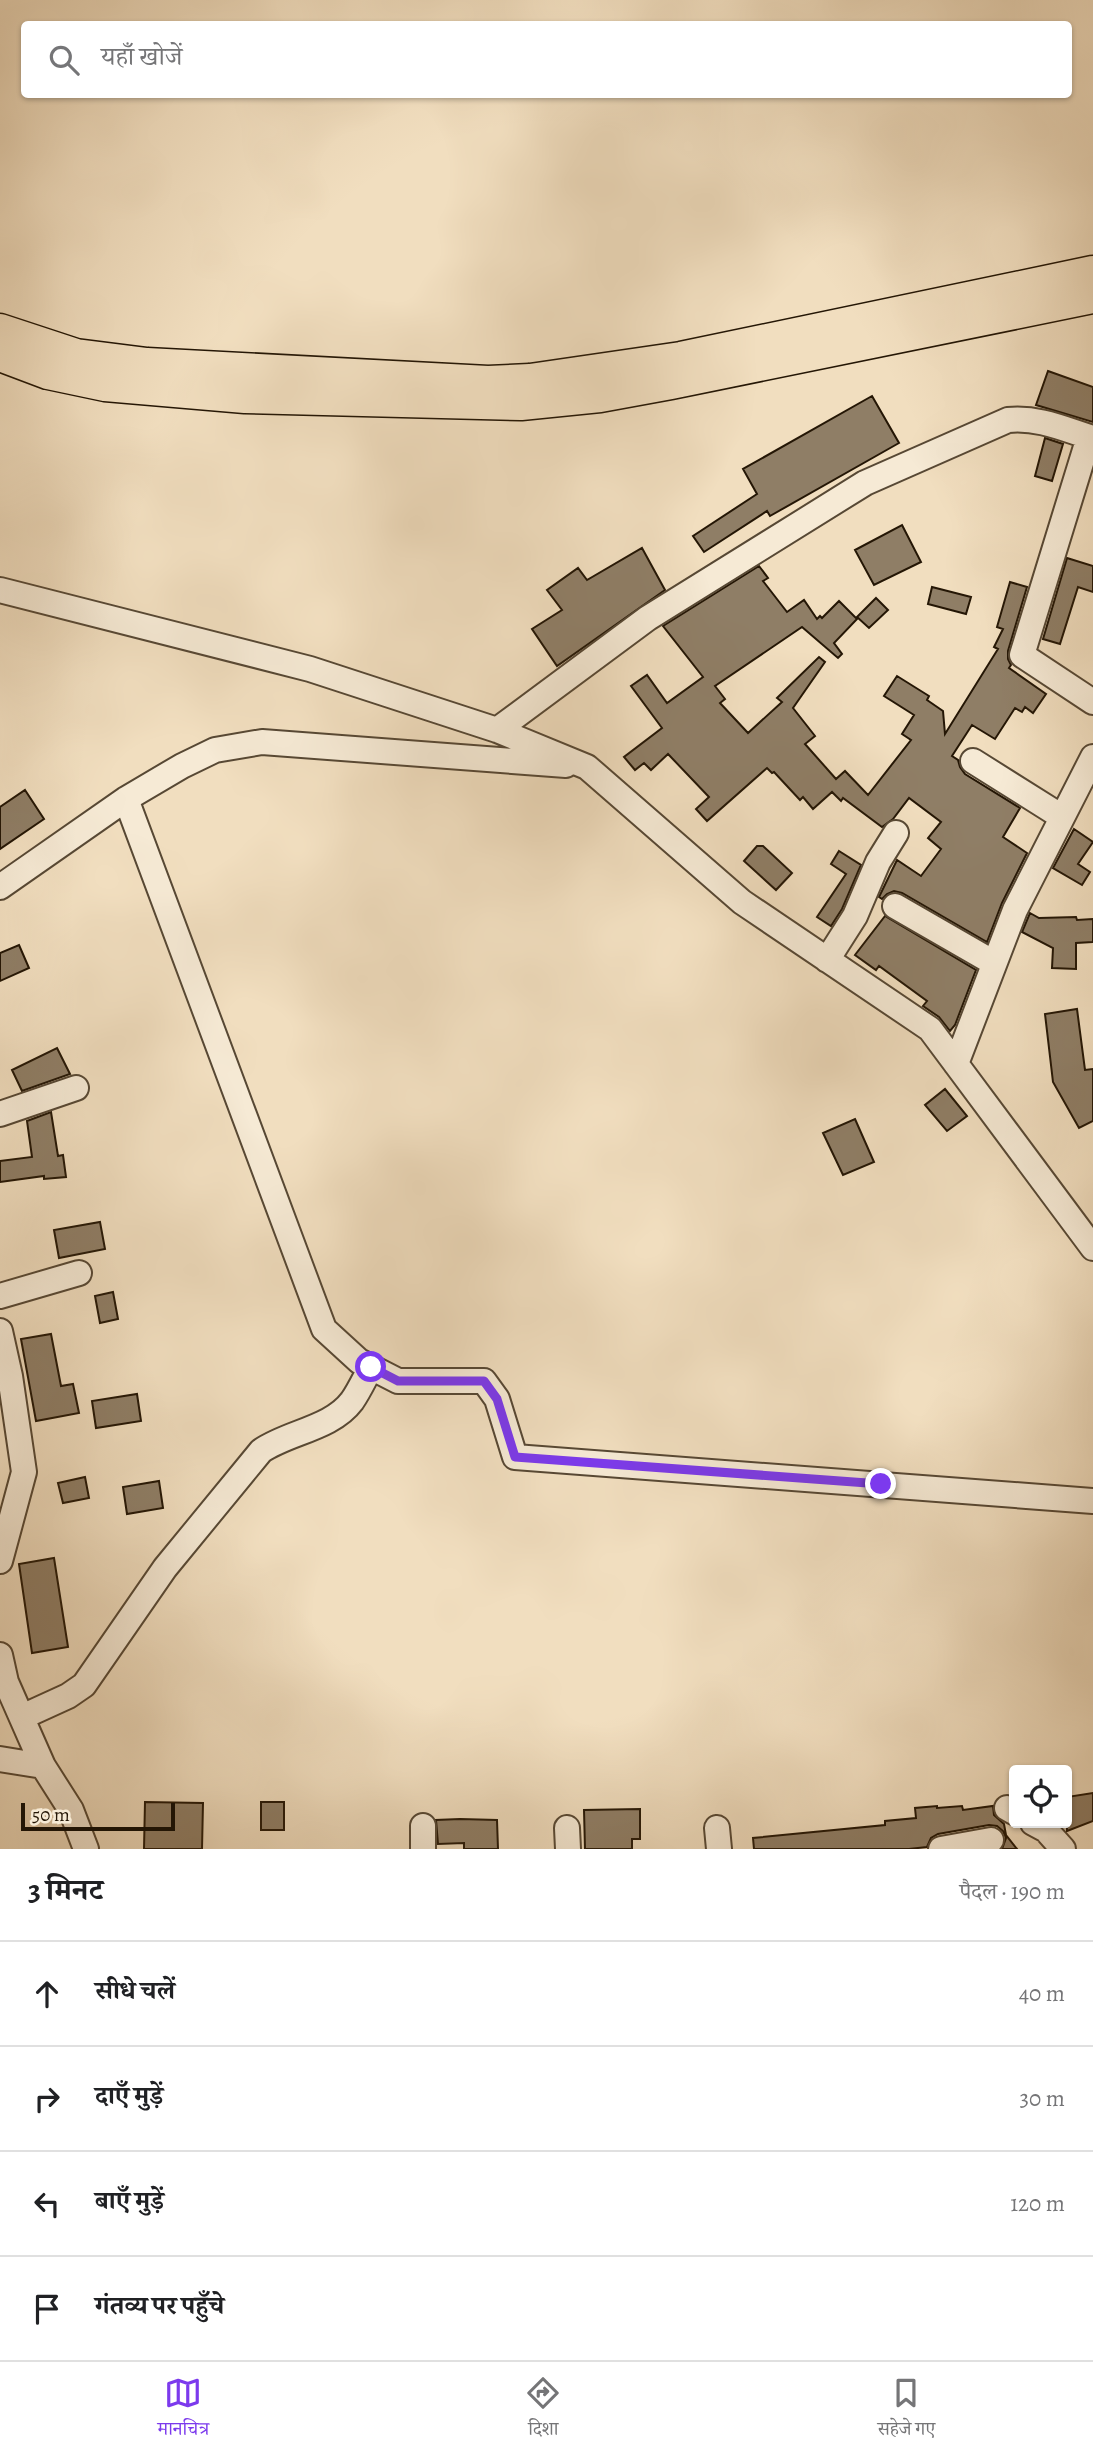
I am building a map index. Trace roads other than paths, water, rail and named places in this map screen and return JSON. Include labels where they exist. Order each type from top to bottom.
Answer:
[{"type":"main road","points":[[0,330],[76,355],[147,364],[510,382],[640,366],[1093,272]]},
{"type":"main road","points":[[0,355],[48,373],[105,385],[245,397],[521,404],[600,396],[660,385],[1093,297]]},
{"type":"street","points":[[497,730],[648,618],[865,483],[1008,420],[1025,418],[1044,421],[1091,437],[1022,654],[1093,702]]},
{"type":"street","points":[[0,590],[310,669],[497,730],[587,767],[742,902],[930,1029],[1093,1248]]},
{"type":"street","points":[[0,887],[126,799],[215,750],[262,742],[587,767]]},
{"type":"street","points":[[956,1064],[1014,910],[1093,757]]},
{"type":"street","points":[[973,761],[1062,817]]},
{"type":"street","points":[[126,799],[324,1329],[359,1361],[398,1381],[484,1381],[499,1405],[515,1457],[1093,1501]]},
{"type":"street","points":[[827,960],[855,916],[878,862],[896,833]]},
{"type":"street","points":[[895,906],[994,963]]},
{"type":"street","points":[[0,1114],[76,1088]]},
{"type":"street","points":[[0,1296],[79,1273]]},
{"type":"street","points":[[0,1331],[5,1378],[24,1472],[0,1561]]},
{"type":"street","points":[[22,1717],[68,1696],[84,1685],[165,1568],[261,1451],[273,1443],[334,1417],[351,1402],[371,1367]]},
{"type":"street","points":[[0,1656],[6,1682],[43,1766],[71,1810],[86,1849]]},
{"type":"street","points":[[0,1759],[43,1766]]},
{"type":"street","points":[[1042,1828],[1062,1849]]},
{"type":"street","points":[[941,1849],[991,1840]]}]
